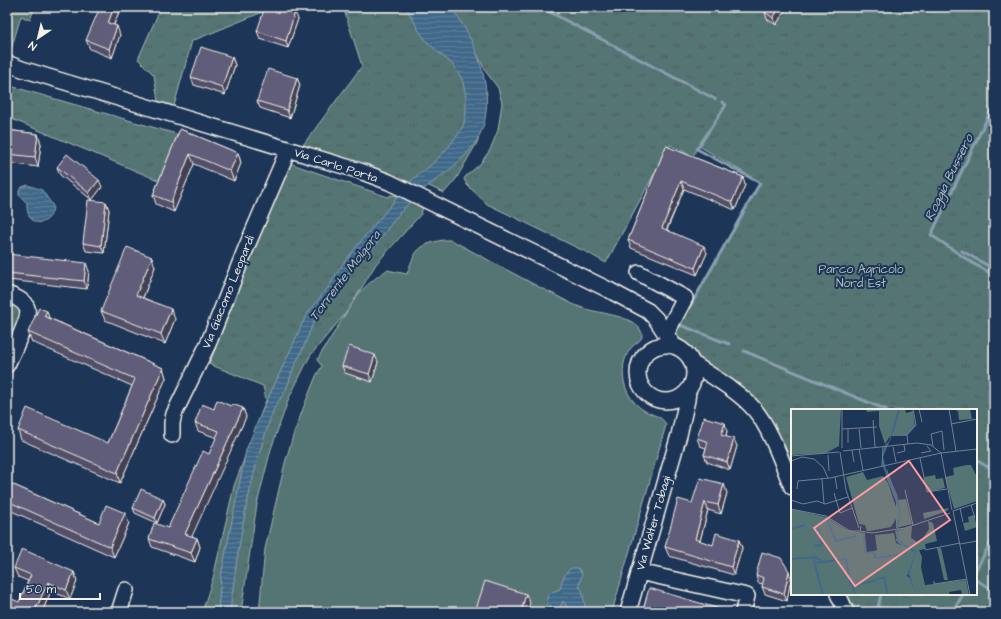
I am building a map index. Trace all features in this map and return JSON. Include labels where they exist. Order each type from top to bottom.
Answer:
[{"type":"street","name":"Via Carlo Porta","points":[[7,63],[22,69],[360,171],[389,182],[633,303],[652,314],[674,346]]},
{"type":"street","name":"Via Carlo Porta","points":[[7,66],[22,69]]},
{"type":"street","name":"Via Giacomo Leopardi","points":[[172,435],[174,414],[208,344],[246,248],[288,150]]},
{"type":"street","points":[[639,273],[685,298],[666,334]]},
{"type":"street","points":[[7,294],[22,301],[28,311],[25,323],[7,365]]},
{"type":"street","name":"Via Carlo Porta","points":[[633,303],[646,314],[650,320],[654,332],[655,348]]},
{"type":"street","points":[[692,363],[694,375],[688,389],[676,399],[659,399],[645,390],[641,383],[639,376],[640,366],[649,351],[665,345],[674,346],[684,352],[692,363],[748,403],[762,420],[791,485]]},
{"type":"street","points":[[688,389],[713,384],[737,394]]},
{"type":"street","name":"Via Walter Tobagi","points":[[628,612],[680,435],[688,389]]},
{"type":"street","name":"Via Walter Tobagi","points":[[659,399],[671,408],[677,416],[680,435]]},
{"type":"street","points":[[639,572],[747,596],[743,612]]},
{"type":"street","points":[[119,612],[126,590]]},
{"type":"street","points":[[838,595],[846,612]]},
{"type":"green space","points":[[7,7],[35,7],[30,20],[21,16],[10,53],[7,52]]},
{"type":"green space","points":[[161,7],[275,7],[192,41],[174,106],[158,101],[154,75],[138,59]]},
{"type":"green space","name":"Parco Agricolo Nord Est","points":[[343,7],[994,7],[994,612],[856,612],[848,595],[977,595],[977,409],[791,409],[791,474],[777,439],[699,363],[691,347],[670,332],[664,317],[680,324],[760,182],[699,146],[693,156],[670,145],[606,263],[487,204],[467,185],[464,179],[465,177],[480,164],[490,150],[498,130],[502,103],[498,88],[486,72],[476,52],[460,45],[487,93],[478,141],[456,179],[444,193],[416,180],[411,183],[303,145],[362,66]]},
{"type":"green space","points":[[7,85],[180,135],[160,181],[7,117]]},
{"type":"green space","points":[[289,163],[388,197],[391,195],[413,200],[423,207],[421,214],[376,264],[349,309],[310,356],[289,398],[271,449],[257,504],[241,612],[202,612],[213,578],[234,486],[266,400],[263,386],[209,364]]},
{"type":"green space","points":[[443,240],[451,240],[533,284],[576,305],[614,315],[630,321],[637,325],[641,332],[641,339],[628,352],[626,357],[623,369],[624,382],[628,393],[636,404],[660,418],[666,425],[612,612],[259,612],[265,549],[285,463],[293,436],[316,376],[322,366],[317,360],[356,297],[374,279],[387,270],[407,274],[412,260],[418,250],[428,244]]},
{"type":"green space","points":[[7,300],[16,304],[22,312],[7,352]]},
{"type":"water","name":"Torrente Molgora","points":[[406,7],[450,7],[459,19],[475,48],[484,80],[486,112],[483,127],[468,153],[426,187],[406,206],[374,247],[355,263],[341,286],[319,312],[295,365],[287,387],[273,410],[257,463],[245,512],[230,612],[218,612],[221,576],[246,450],[302,324],[308,313],[330,285],[342,265],[369,231],[413,179],[430,166],[446,150],[460,132],[464,123],[466,113],[466,96],[462,79],[453,65],[428,43],[419,31]]},
{"type":"water","points":[[28,185],[42,190],[53,206],[52,213],[44,222],[34,221],[30,218],[27,203],[19,195],[19,191],[22,187]]},
{"type":"water","points":[[571,568],[578,568],[582,574],[579,586],[582,590],[585,606],[581,611],[574,612],[568,608],[563,601],[559,609],[555,611],[548,607],[547,597],[552,592],[560,589],[564,577]]},
{"type":"building","points":[[100,7],[114,7],[108,23],[117,26],[109,49],[86,40]]},
{"type":"building","points":[[265,7],[281,7],[295,12],[286,41],[257,31]]},
{"type":"building","points":[[768,7],[780,7],[773,18],[765,12]]},
{"type":"building","points":[[201,47],[232,57],[222,87],[191,77]]},
{"type":"building","points":[[268,69],[297,78],[287,110],[257,101]]},
{"type":"building","points":[[180,129],[238,153],[230,171],[190,154],[171,202],[153,195]]},
{"type":"building","points":[[7,130],[38,134],[35,157],[7,154]]},
{"type":"building","points":[[666,146],[743,177],[732,202],[681,181],[662,228],[704,246],[695,268],[628,240]]},
{"type":"building","points":[[67,154],[99,180],[89,193],[57,167]]},
{"type":"building","points":[[88,200],[106,202],[101,246],[83,243]]},
{"type":"building","points":[[127,247],[152,257],[136,295],[171,309],[161,334],[101,311]]},
{"type":"building","points":[[7,254],[86,263],[84,281],[7,273]]},
{"type":"building","points":[[39,308],[47,311],[44,316],[163,368],[117,473],[18,430],[27,408],[108,443],[135,379],[28,332]]},
{"type":"building","points":[[349,346],[375,355],[369,374],[342,366]]},
{"type":"building","points":[[217,400],[231,406],[232,404],[243,408],[185,534],[197,538],[191,553],[149,539],[154,523],[168,528],[203,451],[209,454],[219,431],[195,423],[202,404],[214,409]]},
{"type":"building","points":[[704,417],[725,423],[721,435],[734,439],[727,462],[704,455],[708,442],[697,438]]},
{"type":"building","points":[[700,478],[724,484],[718,505],[705,502],[695,539],[713,545],[716,533],[739,540],[731,567],[665,547],[678,499],[692,503]]},
{"type":"building","points":[[7,482],[99,523],[106,505],[125,513],[110,547],[7,501]]},
{"type":"building","points":[[141,489],[163,499],[155,518],[133,508]]},
{"type":"building","points":[[22,549],[74,572],[66,590],[48,582],[35,611],[37,612],[7,612],[7,597],[19,602],[31,575],[14,568]]},
{"type":"building","points":[[762,552],[781,558],[789,571],[784,594],[762,587],[764,578],[756,575]]},
{"type":"building","points":[[485,581],[526,594],[522,608],[536,612],[475,612]]},
{"type":"building","points":[[649,588],[720,609],[719,612],[651,612],[643,610]]},
{"type":"building","points":[[748,609],[758,612],[746,612]]},
{"type":"waterway","points":[[544,9],[715,99]]},
{"type":"waterway","points":[[684,317],[760,183],[697,149],[726,105],[722,102]]},
{"type":"waterway","name":"Roggia Bussero","points":[[994,104],[931,235],[974,264],[994,275]]},
{"type":"waterway","points":[[962,251],[994,269]]},
{"type":"waterway","points":[[680,325],[729,344]]},
{"type":"waterway","points":[[744,351],[885,409]]},
{"type":"waterway","points":[[977,461],[986,466],[992,467]]},
{"type":"waterway","points":[[977,568],[994,536]]},
{"type":"waterway","points":[[977,581],[994,590]]},
{"type":"waterway","points":[[877,612],[881,595]]},
{"type":"waterway","points":[[953,612],[962,595]]}]
